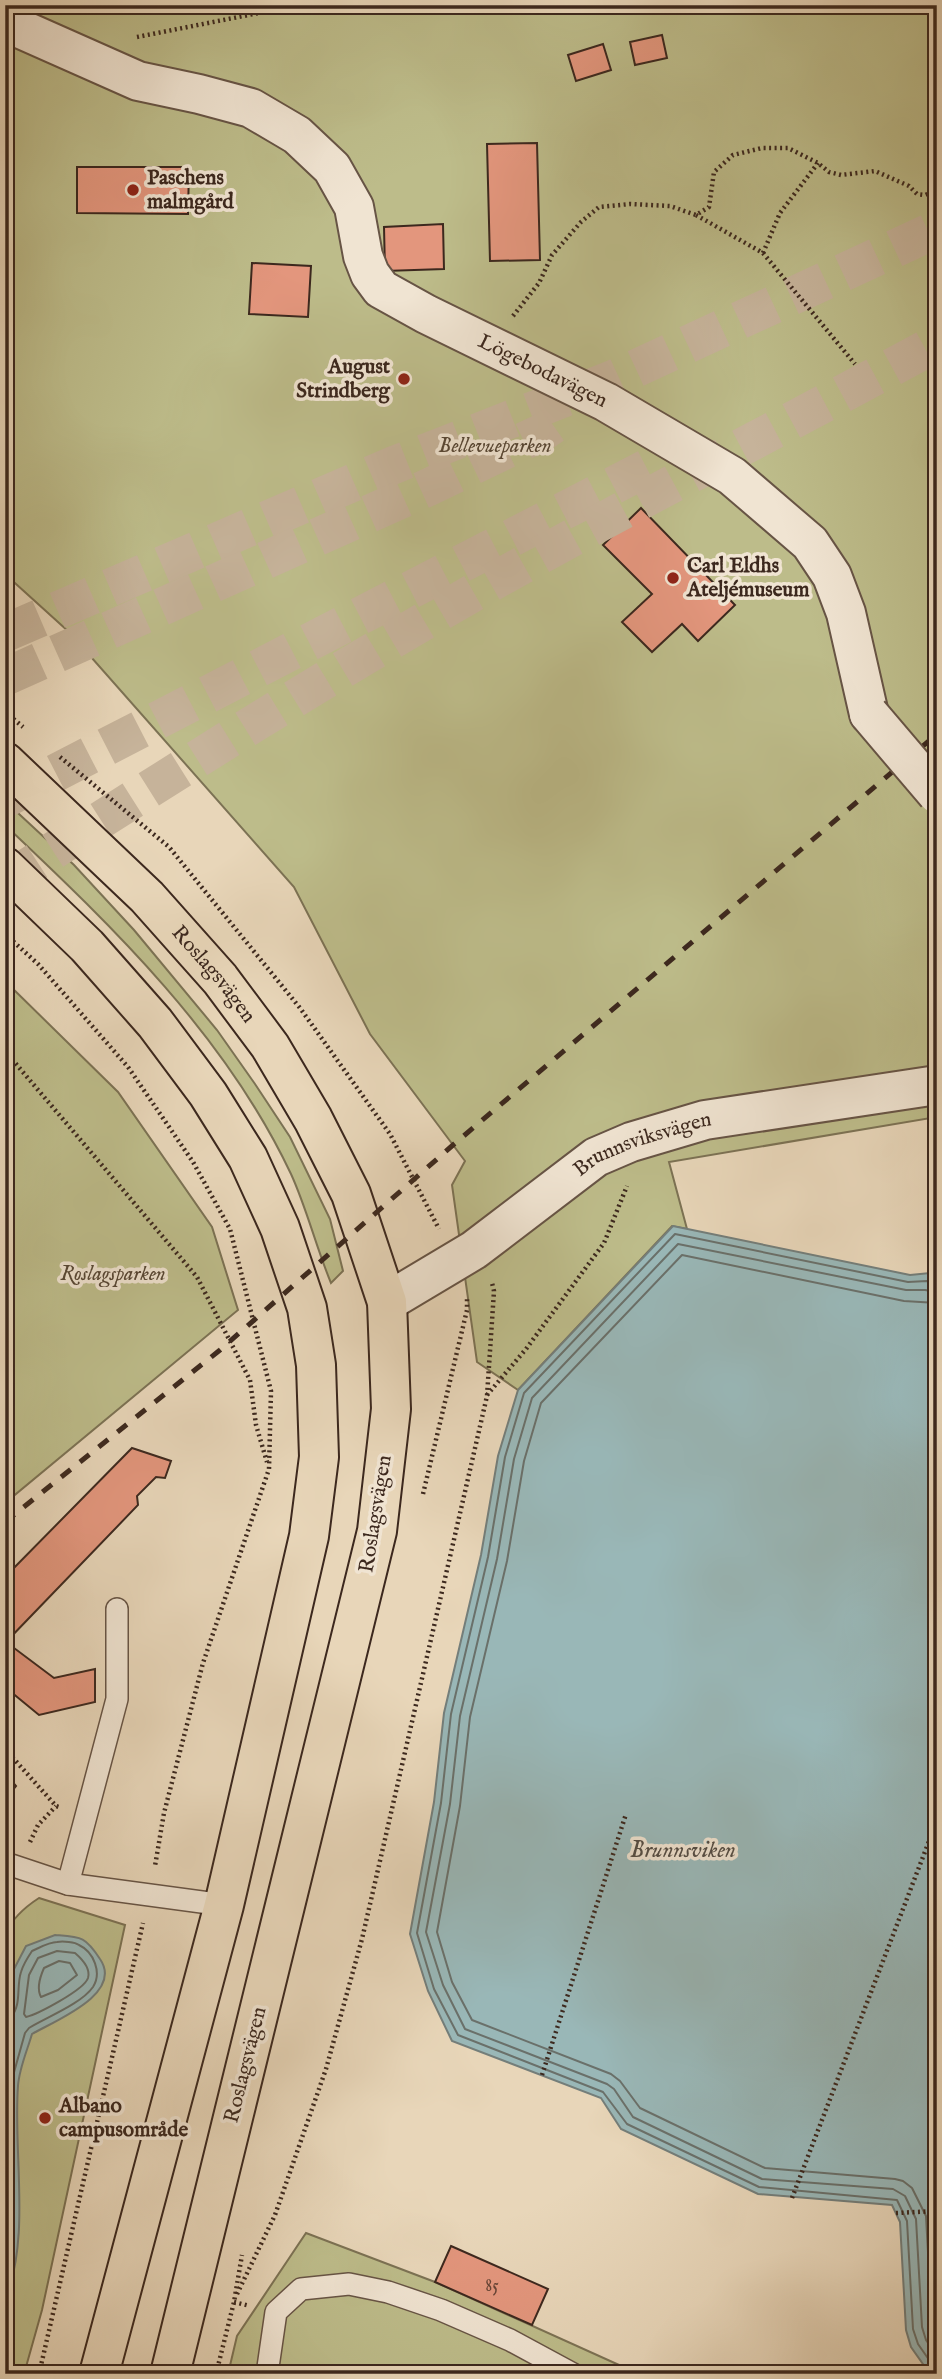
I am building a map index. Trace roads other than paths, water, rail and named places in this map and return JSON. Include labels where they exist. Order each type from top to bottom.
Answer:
[{"type":"main road","name":"Roslagsvägen","points":[[5,762],[147,897],[220,979],[270,1046],[313,1119],[351,1194],[387,1301],[391,1409],[377,1531],[170,2374]]},
{"type":"main road","points":[[5,867],[87,946],[155,1023],[208,1094],[248,1158],[280,1228],[307,1308],[316,1365],[318,1457],[309,1536],[224,1905],[99,2374]]},
{"type":"street","name":"Lögebodavägen","points":[[5,22],[138,80],[251,108],[297,135],[332,168],[354,208],[363,256],[370,274],[381,289],[606,402],[732,476],[810,543],[832,576],[846,613],[869,714],[937,794]]},
{"type":"street","name":"Brunnsviksvägen","points":[[387,1301],[456,1262],[596,1157],[631,1142],[705,1120],[937,1085]]},
{"type":"lane","points":[[68,1884],[117,1699],[117,1609]]},
{"type":"lane","points":[[5,1863],[68,1884],[224,1905]]},
{"type":"lane","points":[[267,2374],[276,2312],[301,2289],[349,2284],[388,2292],[441,2310],[510,2340],[573,2374]]},
{"type":"water","name":"Brunnsviken","points":[[673,1226],[910,1275],[930,1273],[937,1279],[937,2374],[930,2374],[911,2347],[906,2330],[900,2222],[892,2205],[758,2194],[621,2129],[601,2098],[452,2041],[428,1991],[410,1934],[434,1802],[444,1713],[481,1555],[498,1456],[518,1390]]},
{"type":"water","points":[[55,1935],[82,1939],[100,1959],[105,1972],[103,1984],[95,1995],[70,2014],[32,2034],[24,2060],[19,2080],[17,2112],[17,2249],[5,2300],[5,2034],[13,1992],[13,1971],[26,1946]]},
{"type":"tunnel","points":[[5,633],[394,465],[613,379],[937,229]]},
{"type":"tunnel","points":[[5,882],[247,728],[494,581],[937,343]]},
{"type":"tunnel","points":[[5,677],[429,487],[553,425]]},
{"type":"tunnel","points":[[5,799],[647,468]]},
{"type":"railway","points":[[5,1522],[220,1350],[453,1145],[937,734]]},
{"type":"place","name":"Paschens malmgård","points":[[133,190]]},
{"type":"place","name":"August Strindberg","points":[[404,379]]},
{"type":"place","name":"Carl Eldhs Ateljémuseum","points":[[673,578]]},
{"type":"place","name":"Albano campusområde","points":[[45,2118]]},
{"type":"park label","name":"Bellevueparken","points":[[495,446]]},
{"type":"park label","name":"Roslagsparken","points":[[113,1274]]}]
